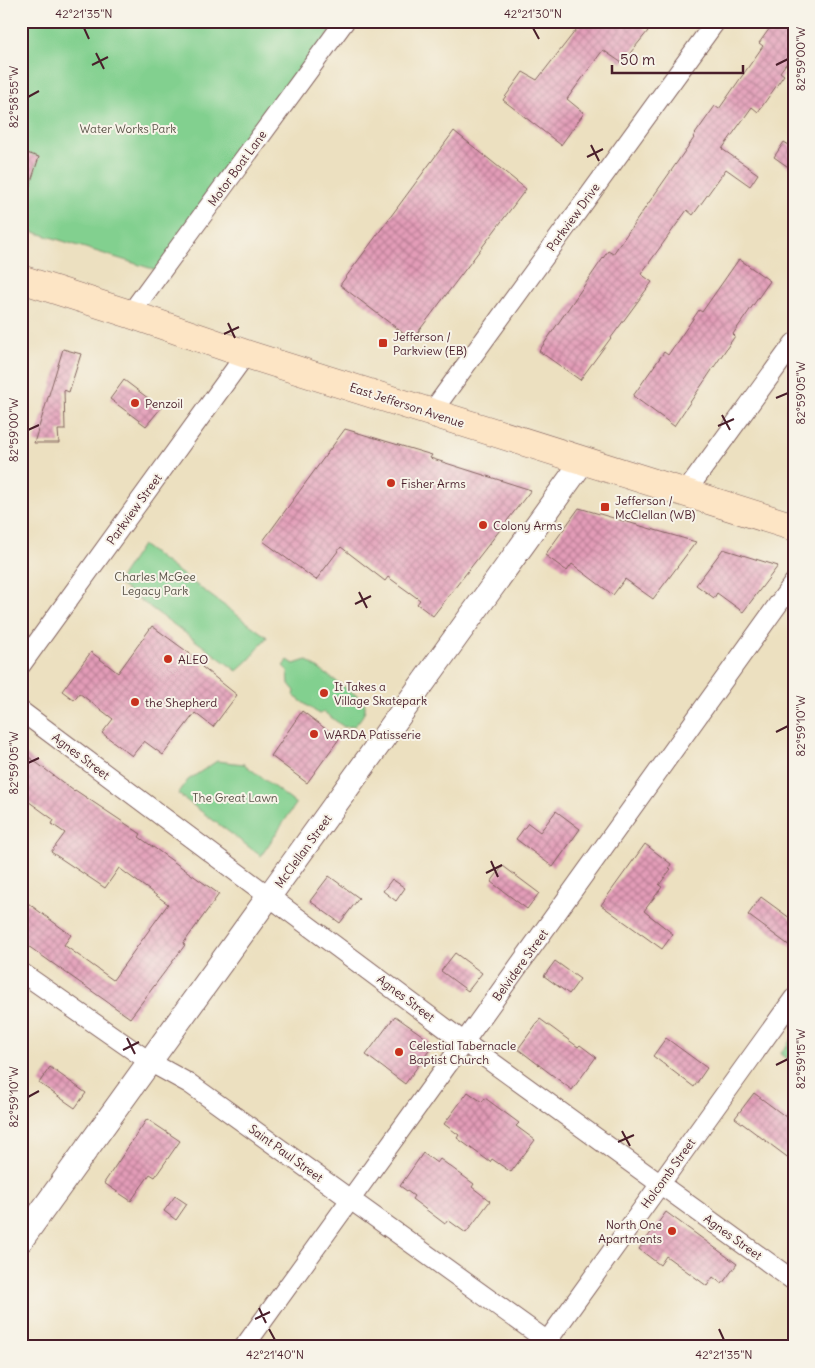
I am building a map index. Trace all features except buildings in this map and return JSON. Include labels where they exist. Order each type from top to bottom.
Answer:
[{"type":"main road","name":"East Jefferson Avenue","points":[[21,279],[246,354],[794,527]]},
{"type":"street","name":"Motor Boat Lane","points":[[130,314],[345,21]]},
{"type":"street","name":"Parkview Drive","points":[[431,412],[716,21]]},
{"type":"street","points":[[686,493],[794,343]]},
{"type":"street","name":"Parkview Street","points":[[21,664],[246,354]]},
{"type":"street","name":"McClellan Street","points":[[21,1240],[270,897],[583,460]]},
{"type":"street","name":"Belvidere Street","points":[[244,1347],[794,582]]},
{"type":"street","name":"Agnes Street","points":[[21,711],[464,1042],[794,1280]]},
{"type":"street","name":"Saint Paul Street","points":[[21,972],[150,1062],[190,1084],[351,1199],[545,1344]]},
{"type":"street","name":"Holcomb Street","points":[[545,1344],[794,998]]},
{"type":"green space","name":"Water Works Park","points":[[21,21],[338,21],[156,270],[21,228]]},
{"type":"green space","name":"Charles McGee Legacy Park","points":[[142,545],[267,637],[250,659],[237,671],[117,583]]},
{"type":"green space","name":"It Takes a Village Skatepark","points":[[288,660],[294,664],[306,660],[363,700],[365,711],[354,726],[344,727],[324,712],[319,714],[294,696],[295,691],[289,684],[288,671],[283,666]]},
{"type":"green space","name":"The Great Lawn","points":[[217,761],[244,764],[296,804],[261,856],[178,794],[188,780]]},
{"type":"green space","points":[[794,1036],[794,1064],[780,1054]]},
{"type":"place","name":"Jefferson / Parkview (EB)","points":[[383,343]]},
{"type":"place","name":"Penzoil","points":[[135,403]]},
{"type":"place","name":"Fisher Arms","points":[[391,483]]},
{"type":"place","name":"Jefferson / McClellan (WB)","points":[[605,507]]},
{"type":"place","name":"Colony Arms","points":[[483,525]]},
{"type":"place","name":"ALEO","points":[[168,659]]},
{"type":"place","name":"It Takes a Village Skatepark","points":[[324,693]]},
{"type":"place","name":"the Shepherd","points":[[135,702]]},
{"type":"place","name":"WARDA Patisserie","points":[[314,734]]},
{"type":"place","name":"Celestial Tabernacle Baptist Church","points":[[399,1052]]},
{"type":"place","name":"North One Apartments","points":[[672,1231]]}]
